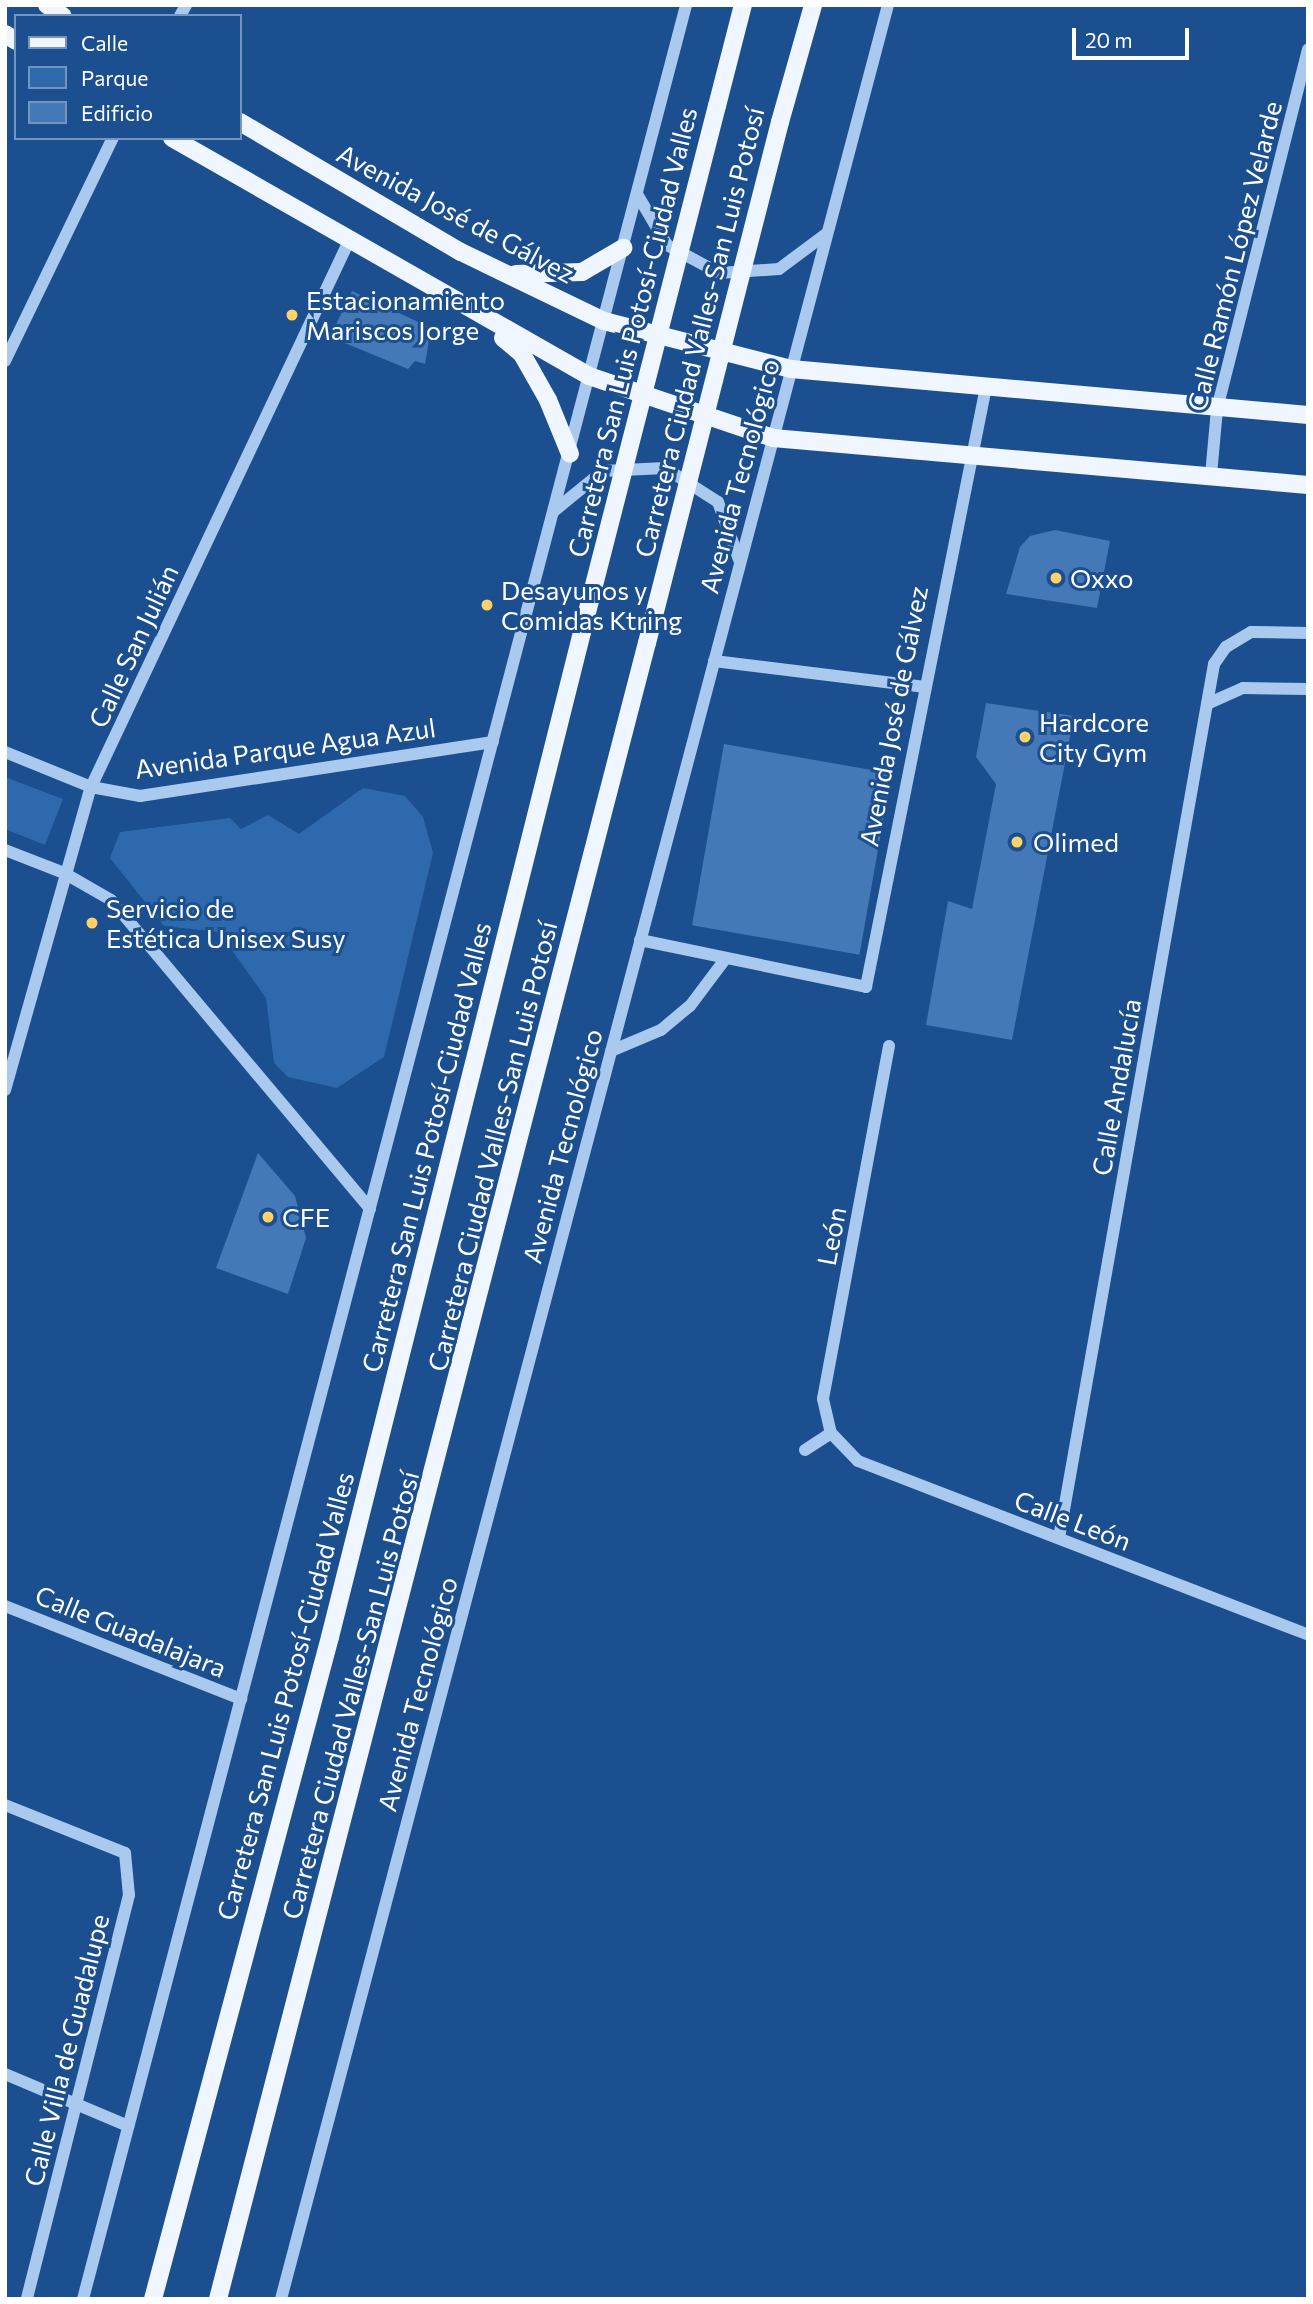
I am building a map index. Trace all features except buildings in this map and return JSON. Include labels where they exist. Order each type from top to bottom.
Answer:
[{"type":"main road","name":"Carretera San Luis Potosí-Ciudad Valles","points":[[153,2299],[330,1637],[743,5]]},
{"type":"main road","name":"Carretera Ciudad Valles-San Luis Potosí","points":[[218,2299],[813,5]]},
{"type":"main road","name":"Avenida José de Gálvez","points":[[242,123],[489,267],[604,321],[791,369],[1308,415]]},
{"type":"main road","points":[[175,140],[482,319],[589,376],[773,438],[1308,485]]},
{"type":"main road","points":[[489,267],[529,278],[582,272],[623,248]]},
{"type":"main road","points":[[482,319],[522,354],[548,400],[570,454]]},
{"type":"street","points":[[83,2299],[686,5]]},
{"type":"street","name":"Avenida Tecnológico","points":[[281,2299],[888,5]]},
{"type":"street","name":"Calle Ramón López Velarde","points":[[1211,475],[1217,409],[1308,48]]},
{"type":"street","points":[[5,361],[112,140]]},
{"type":"street","points":[[637,194],[667,245],[719,273],[779,268],[827,234]]},
{"type":"street","name":"Calle San Julián","points":[[5,1090],[64,873],[91,787],[349,241]]},
{"type":"street","name":"Avenida José de Gálvez","points":[[726,958],[866,987],[986,387]]},
{"type":"street","points":[[554,511],[603,471],[665,468],[718,502],[740,562]]},
{"type":"street","name":"Calle Andalucía","points":[[1059,1538],[1214,664],[1226,647],[1251,632],[1308,633]]},
{"type":"street","points":[[714,661],[925,687]]},
{"type":"street","points":[[1207,704],[1243,688],[1308,689]]},
{"type":"street","name":"Avenida Parque Agua Azul","points":[[5,752],[91,787],[140,796],[493,742]]},
{"type":"street","points":[[5,850],[64,873],[111,900],[370,1209]]},
{"type":"street","points":[[611,1051],[661,1030],[690,1006],[726,958],[640,940]]},
{"type":"street","name":"León","points":[[831,1433],[823,1399],[889,1046]]},
{"type":"street","points":[[805,1450],[831,1433]]},
{"type":"street","name":"Calle León","points":[[831,1433],[858,1461],[1307,1632]]},
{"type":"street","name":"Calle Guadalajara","points":[[5,1606],[241,1699]]},
{"type":"street","name":"Calle Villa de Guadalupe","points":[[5,1805],[125,1853],[129,1895],[27,2299]]},
{"type":"street","points":[[5,2074],[128,2126]]},
{"type":"green space","points":[[5,777],[63,799],[45,845],[5,829]]},
{"type":"green space","points":[[363,788],[405,796],[423,817],[433,853],[384,1057],[337,1088],[288,1077],[274,1063],[266,998],[219,932],[164,926],[110,858],[120,832],[230,818],[241,829],[268,815],[299,834]]},
{"type":"place","name":"Estacionamiento Mariscos Jorge","points":[[292,315]]},
{"type":"place","name":"Oxxo","points":[[1056,578]]},
{"type":"place","name":"Desayunos y Comidas Ktring","points":[[487,605]]},
{"type":"place","name":"Hardcore City Gym","points":[[1025,737]]},
{"type":"place","name":"Olimed","points":[[1017,842]]},
{"type":"place","name":"Servicio de Estética Unisex Susy","points":[[92,923]]},
{"type":"place","name":"CFE","points":[[268,1217]]}]
